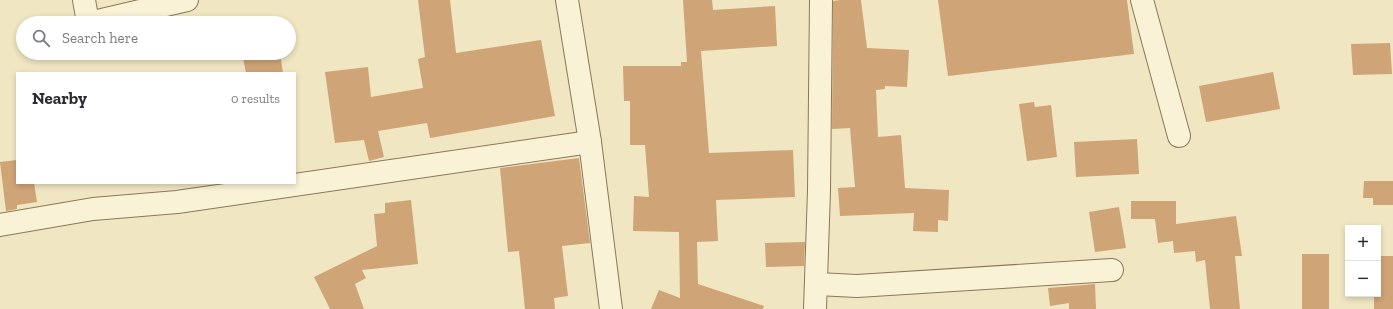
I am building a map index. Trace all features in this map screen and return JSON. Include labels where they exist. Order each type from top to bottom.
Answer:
[{"type":"street","points":[[84,0],[87,16]]},
{"type":"street","points":[[118,16],[187,0]]},
{"type":"street","points":[[567,0],[590,142],[611,309]]},
{"type":"street","points":[[815,309],[817,284],[821,0]]},
{"type":"street","points":[[1142,0],[1179,136]]},
{"type":"street","points":[[0,225],[93,209],[177,202],[590,142]]},
{"type":"street","points":[[817,284],[857,286],[1112,270]]},
{"type":"building","points":[[418,0],[450,0],[456,53],[541,40],[555,116],[430,138],[427,123],[378,131],[384,157],[369,161],[364,140],[335,143],[325,72],[368,67],[371,97],[423,88],[418,59],[425,57]]},
{"type":"building","points":[[683,0],[712,0],[713,10],[775,6],[777,46],[701,51],[709,153],[793,150],[795,197],[716,200],[718,241],[697,242],[698,284],[764,306],[763,309],[651,309],[659,290],[680,298],[679,232],[633,231],[634,196],[649,197],[645,145],[630,145],[630,101],[624,101],[623,66],[681,66],[681,62],[687,62]]},
{"type":"building","points":[[861,0],[867,48],[909,50],[907,87],[885,86],[885,89],[876,90],[878,137],[901,135],[905,188],[949,190],[948,221],[938,220],[938,232],[913,231],[914,213],[840,216],[838,188],[855,187],[850,128],[832,129],[833,1]]},
{"type":"building","points":[[938,0],[1127,0],[1134,54],[948,76]]},
{"type":"building","points":[[1390,43],[1392,74],[1353,75],[1351,44]]},
{"type":"building","points":[[243,60],[281,60],[283,72],[246,72]]},
{"type":"building","points":[[1273,72],[1280,109],[1206,122],[1199,86]]},
{"type":"building","points":[[1034,102],[1035,107],[1051,105],[1057,157],[1027,161],[1019,104]]},
{"type":"building","points":[[1137,139],[1139,174],[1076,177],[1074,142]]},
{"type":"building","points":[[579,158],[590,243],[562,246],[568,296],[554,298],[555,309],[525,309],[519,251],[508,252],[500,168]]},
{"type":"building","points":[[16,160],[16,184],[34,184],[37,202],[17,205],[17,209],[6,211],[0,162]]},
{"type":"building","points":[[1364,181],[1393,181],[1393,205],[1373,205],[1373,198],[1363,198]]},
{"type":"building","points":[[411,200],[418,264],[362,270],[366,278],[355,284],[364,309],[330,309],[314,277],[377,246],[374,214],[385,213],[385,203]]},
{"type":"building","points":[[1131,201],[1176,201],[1176,224],[1236,216],[1242,256],[1235,256],[1240,309],[1210,309],[1205,260],[1196,262],[1195,251],[1174,253],[1173,241],[1158,243],[1155,219],[1131,219]]},
{"type":"building","points":[[1119,207],[1126,248],[1095,252],[1089,212]]},
{"type":"building","points":[[805,242],[804,266],[766,267],[765,243]]},
{"type":"building","points":[[1302,254],[1329,254],[1329,309],[1302,309]]},
{"type":"building","points":[[1381,256],[1393,256],[1393,309],[1374,309],[1374,297],[1381,297]]},
{"type":"building","points":[[1095,284],[1096,309],[1069,309],[1069,303],[1050,306],[1048,288]]}]
